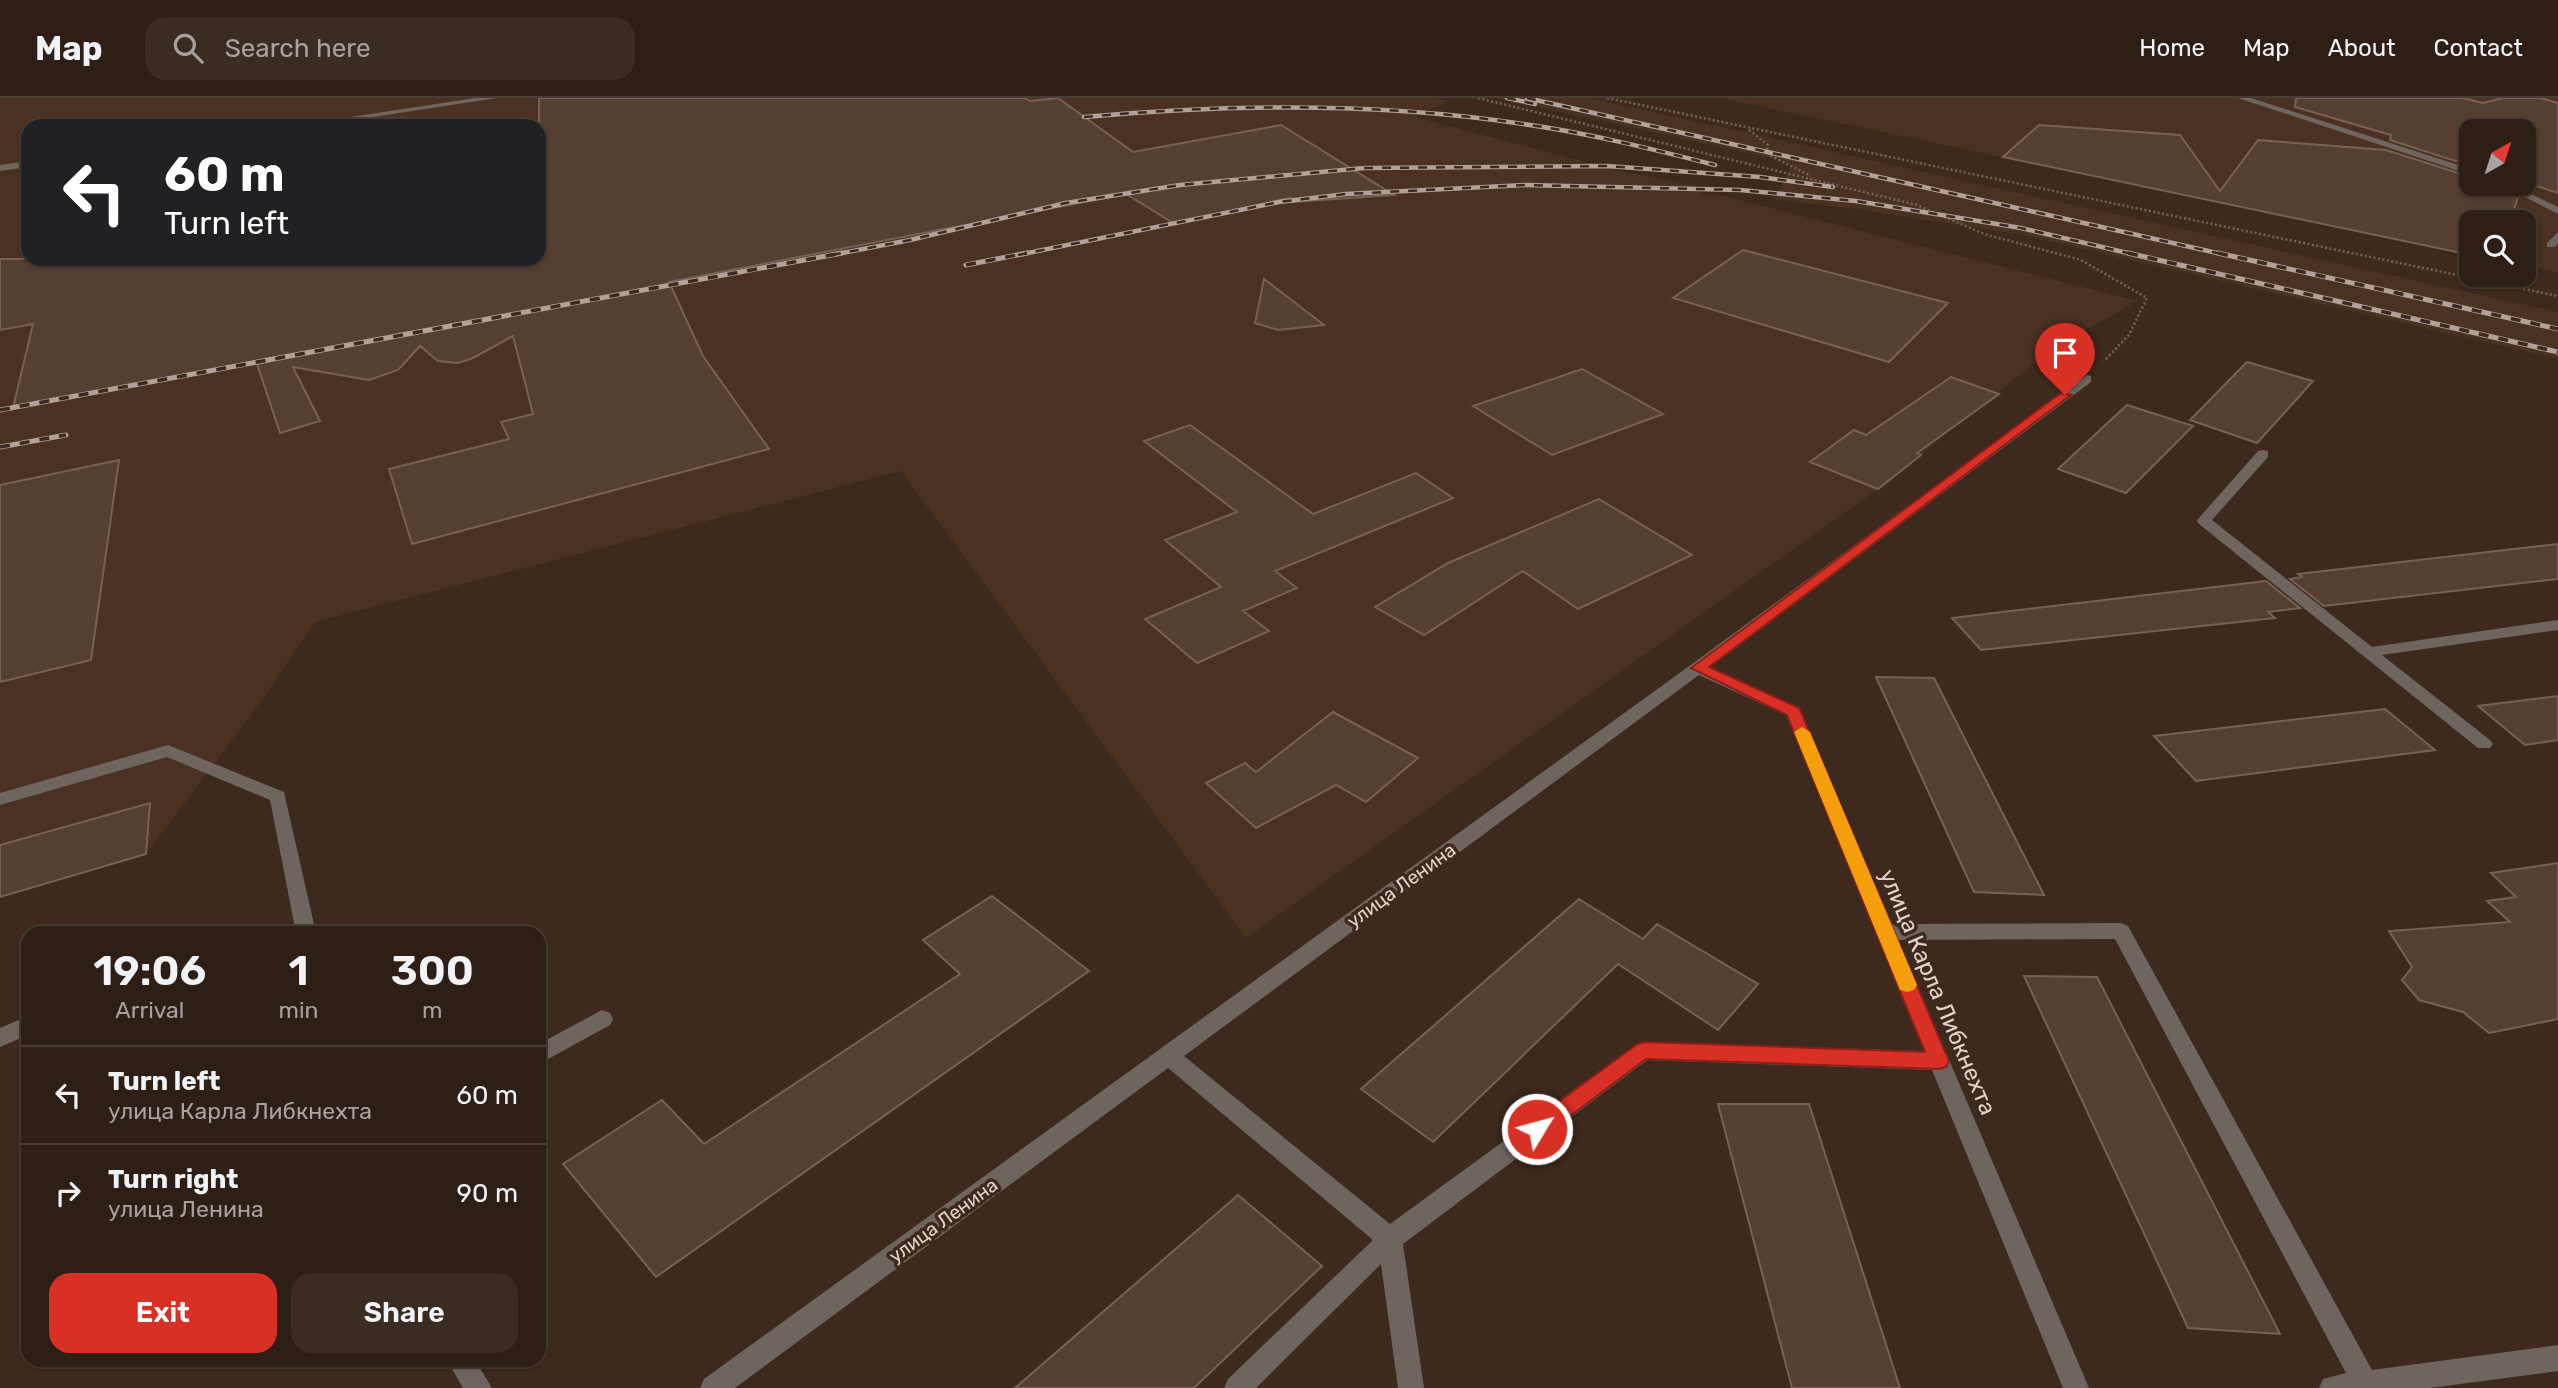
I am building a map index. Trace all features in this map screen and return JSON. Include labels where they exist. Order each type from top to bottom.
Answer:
[{"type":"street","points":[[345,119],[493,98]]},
{"type":"street","points":[[2242,98],[2459,168]]},
{"type":"street","points":[[0,168],[21,165]]},
{"type":"street","points":[[2528,196],[2558,211]]},
{"type":"street","name":"улица Ленина","points":[[713,1388],[1698,668],[2087,379]]},
{"type":"street","points":[[2263,454],[2204,521],[2484,744]]},
{"type":"street","points":[[2368,652],[2558,625]]},
{"type":"street","name":"улица Карла Либкнехта","points":[[1698,668],[1793,712],[2076,1388]]},
{"type":"street","points":[[0,799],[169,751],[278,796],[305,926]]},
{"type":"street","points":[[1885,932],[2122,931],[2367,1386]]},
{"type":"street","points":[[546,1051],[602,1019]]},
{"type":"street","points":[[0,1038],[21,1028]]},
{"type":"street","points":[[1237,1388],[1390,1239],[1643,1051],[1939,1061]]},
{"type":"street","points":[[1168,1055],[1390,1239],[1411,1388]]},
{"type":"street","points":[[2332,1388],[2367,1386],[2558,1359]]},
{"type":"street","points":[[464,1367],[478,1388]]},
{"type":"path","points":[[1478,98],[1917,205],[1984,234],[2081,260],[2147,298],[2129,335],[2087,379]]},
{"type":"path","points":[[1607,98],[2558,296]]},
{"type":"path","points":[[1748,129],[1768,145],[1767,151],[1771,156],[1825,183]]},
{"type":"shaded area","points":[[0,98],[1434,98],[1448,101],[1415,117],[1620,171],[1696,186],[1702,194],[1720,195],[2138,301],[2053,348],[1878,489],[1246,938],[901,471],[315,622],[264,697],[146,854],[0,897]]},
{"type":"shaded area","points":[[1495,98],[1590,98],[2558,312],[2558,359],[2022,235],[1856,209],[1775,200],[1792,163]]},
{"type":"shaded area","points":[[1720,98],[2558,98],[2558,273],[2536,268],[2536,210],[2459,210],[2459,252]]},
{"type":"building","points":[[539,98],[1025,98],[1030,101],[1058,98],[1133,152],[1281,125],[1394,195],[1292,202],[1290,198],[1173,223],[1126,194],[669,282],[703,356],[769,449],[412,544],[389,469],[509,439],[501,422],[533,414],[513,336],[473,358],[458,363],[438,361],[420,346],[398,370],[369,380],[293,367],[320,421],[280,433],[256,361],[13,408],[33,324],[0,330],[0,259],[21,259],[21,266],[546,266],[546,119],[539,119]]},
{"type":"building","points":[[2296,98],[2463,98],[2483,103],[2503,98],[2541,98],[2558,103],[2558,193],[2536,186],[2536,119],[2459,119],[2459,162],[2390,140],[2391,135],[2295,107]]},
{"type":"building","points":[[2039,125],[2180,135],[2220,191],[2258,140],[2386,150],[2459,173],[2459,196],[2518,197],[2514,210],[2459,210],[2459,252],[2003,157]]},
{"type":"building","points":[[1743,250],[1948,303],[1889,362],[1673,298]]},
{"type":"building","points":[[1264,279],[1324,325],[1278,330],[1255,323]]},
{"type":"building","points":[[2247,362],[2313,381],[2257,443],[2190,420]]},
{"type":"building","points":[[1582,369],[1663,414],[1552,455],[1473,406]]},
{"type":"building","points":[[1951,377],[1999,394],[1917,453],[1921,455],[1878,489],[1810,462],[1854,430],[1866,435]]},
{"type":"building","points":[[2127,405],[2193,426],[2126,493],[2058,469]]},
{"type":"building","points":[[1190,425],[1313,514],[1416,473],[1453,498],[1275,571],[1297,588],[1243,611],[1269,631],[1197,663],[1145,619],[1221,587],[1165,540],[1237,512],[1144,441]]},
{"type":"building","points":[[119,460],[91,660],[0,682],[0,485]]},
{"type":"building","points":[[1599,499],[1692,555],[1578,609],[1523,571],[1424,635],[1375,607],[1448,563]]},
{"type":"building","points":[[2558,544],[2558,579],[2324,606],[2290,579],[2302,577],[2298,574]]},
{"type":"building","points":[[2266,581],[2300,608],[2268,612],[2275,618],[1981,650],[1952,618]]},
{"type":"building","points":[[1876,677],[1934,678],[2044,895],[1974,892]]},
{"type":"building","points":[[2558,696],[2558,740],[2525,745],[2478,706]]},
{"type":"building","points":[[2385,709],[2435,750],[2196,781],[2154,736]]},
{"type":"building","points":[[1333,712],[1418,758],[1366,802],[1336,785],[1256,828],[1206,783],[1245,763],[1256,772]]},
{"type":"building","points":[[150,803],[146,854],[0,897],[0,845]]},
{"type":"building","points":[[2558,863],[2558,1019],[2489,1033],[2463,1012],[2419,1000],[2402,980],[2412,967],[2389,931],[2510,922],[2487,901],[2516,897],[2491,873]]},
{"type":"building","points":[[992,896],[1089,971],[656,1277],[563,1164],[662,1100],[704,1144],[960,974],[923,940]]},
{"type":"building","points":[[1579,899],[1643,939],[1657,924],[1758,984],[1718,1030],[1618,964],[1433,1142],[1361,1089]]},
{"type":"building","points":[[2024,976],[2097,977],[2280,1334],[2188,1328]]},
{"type":"building","points":[[1718,1104],[1809,1104],[1900,1388],[1792,1388]]},
{"type":"building","points":[[1238,1195],[1322,1266],[1194,1388],[1015,1388]]},
{"type":"railway","points":[[1507,98],[1535,104]]},
{"type":"railway","points":[[1527,98],[2226,255]]},
{"type":"railway","points":[[1084,117],[1304,107],[1414,112],[1572,132],[1715,165]]},
{"type":"railway","points":[[832,255],[910,240],[1066,203],[1180,185],[1364,168],[1607,166],[1760,177],[1833,187]]},
{"type":"railway","points":[[1018,255],[1279,202],[1346,194],[1525,185],[1740,190],[1856,201],[2021,228],[2136,255]]},
{"type":"railway","points":[[0,410],[842,253]]},
{"type":"railway","points":[[966,265],[1027,253]]},
{"type":"railway","points":[[2128,253],[2558,352]]},
{"type":"railway","points":[[2218,253],[2558,329]]},
{"type":"railway","points":[[0,447],[66,435]]},
{"type":"slow traffic","points":[[1802,732],[1907,985]]},
{"type":"route","points":[[1537,1129],[1643,1051],[1939,1061],[1793,712],[1698,668],[2065,395]]}]
